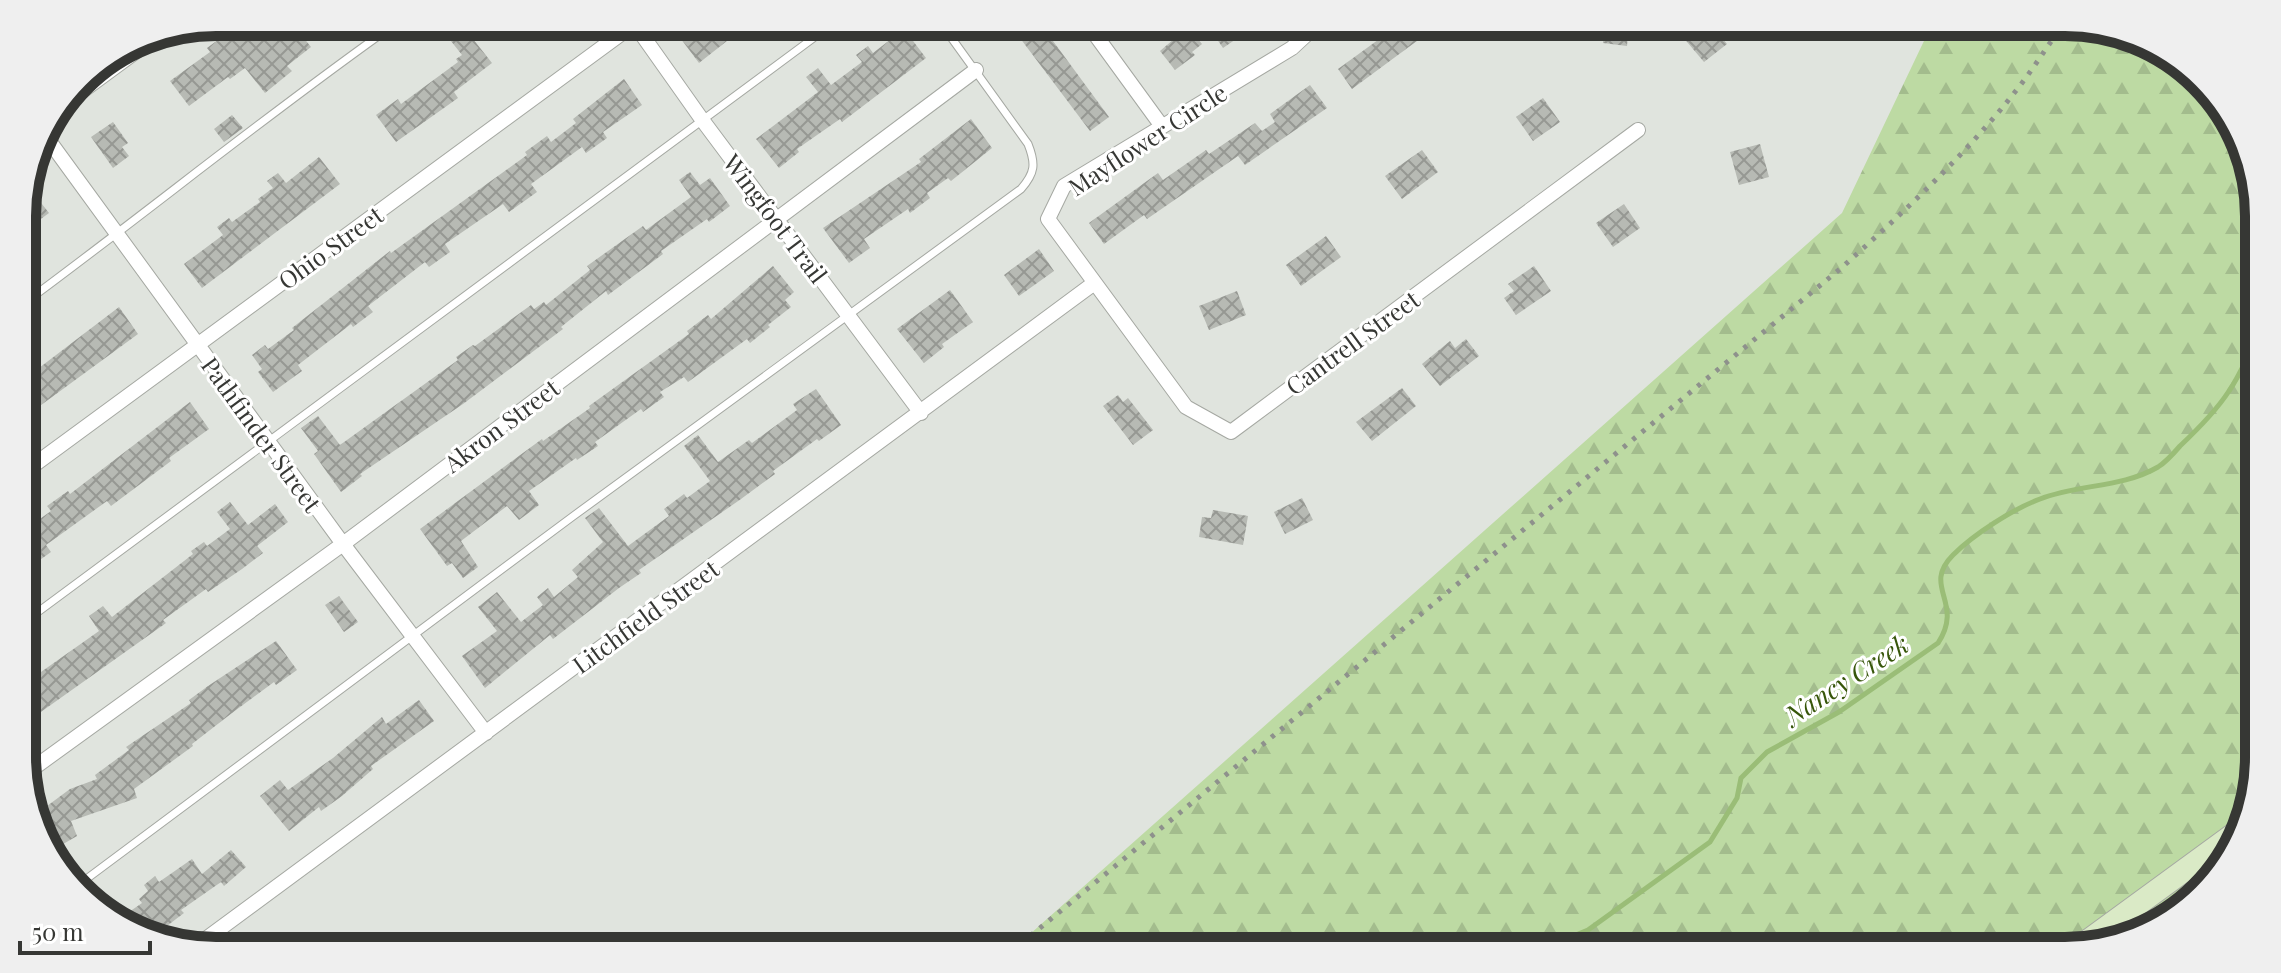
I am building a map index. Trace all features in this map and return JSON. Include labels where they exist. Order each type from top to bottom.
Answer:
[{"type":"main road","points":[[2097,934],[2224,842]]},
{"type":"street","name":"Ohio Street","points":[[36,463],[616,36]]},
{"type":"street","name":"Wingfoot Trail","points":[[643,36],[775,219],[921,413]]},
{"type":"street","points":[[1096,36],[1161,125]]},
{"type":"street","name":"Mayflower Circle","points":[[1093,284],[1048,219],[1064,186],[1292,48],[1305,36]]},
{"type":"street","name":"Akron Street","points":[[37,766],[343,544],[976,70]]},
{"type":"street","name":"Cantrell Street","points":[[1093,284],[1186,407],[1231,432],[1638,130]]},
{"type":"street","name":"Pathfinder Street","points":[[51,144],[343,544],[486,733]]},
{"type":"street","name":"Litchfield Street","points":[[209,937],[1093,284]]},
{"type":"lane","points":[[36,294],[117,235],[250,129],[379,36]]},
{"type":"lane","points":[[36,613],[816,36]]},
{"type":"lane","points":[[85,880],[1021,189],[1031,177],[1035,162],[1028,144],[950,36]]},
{"type":"green space","points":[[1926,36],[2065,36],[2111,42],[2155,60],[2174,73],[2208,107],[2221,126],[2239,170],[2245,216],[2245,757],[2242,792],[2221,847],[2208,866],[2174,900],[2134,923],[2100,934],[2077,937],[1027,937],[1842,213]]},
{"type":"building","points":[[223,36],[302,36],[311,47],[287,66],[292,71],[265,93],[245,68],[189,106],[170,81],[210,52],[207,48]]},
{"type":"building","points":[[447,36],[477,36],[473,39],[492,63],[454,92],[458,98],[396,142],[376,115],[398,99],[401,104],[458,62],[456,59],[462,55]]},
{"type":"building","points":[[685,36],[733,36],[699,63],[681,39]]},
{"type":"building","points":[[895,36],[909,36],[926,58],[842,122],[840,119],[797,149],[799,152],[779,168],[756,139],[818,92],[806,77],[818,68],[831,85],[862,62],[856,55],[868,46],[873,53]]},
{"type":"building","points":[[1019,36],[1049,36],[1109,117],[1090,131]]},
{"type":"building","points":[[1178,36],[1195,36],[1202,44],[1192,52],[1195,55],[1175,70],[1160,51]]},
{"type":"building","points":[[1215,36],[1241,36],[1223,48]]},
{"type":"building","points":[[1424,36],[1352,89],[1338,69],[1382,37]]},
{"type":"building","points":[[1604,36],[1628,36],[1627,46],[1603,43]]},
{"type":"building","points":[[1682,36],[1720,36],[1727,44],[1704,62]]},
{"type":"building","points":[[624,79],[642,105],[603,132],[607,138],[586,153],[582,147],[531,184],[537,192],[509,212],[503,204],[445,244],[450,252],[429,267],[425,262],[368,306],[373,312],[353,327],[351,324],[298,365],[302,371],[273,392],[258,372],[262,369],[252,355],[265,345],[268,349],[294,330],[292,328],[390,251],[527,155],[525,152],[547,136],[551,142],[576,123],[573,119]]},
{"type":"building","points":[[1310,85],[1327,108],[1245,165],[1238,156],[1147,219],[1144,215],[1104,244],[1089,223],[1158,173],[1163,180],[1206,150],[1209,154],[1255,123],[1262,131],[1275,122],[1270,114]]},
{"type":"building","points":[[1543,98],[1560,122],[1533,141],[1516,117]]},
{"type":"building","points":[[232,115],[243,128],[224,142],[214,129]]},
{"type":"building","points":[[971,119],[992,148],[951,181],[948,178],[927,193],[930,198],[910,213],[908,209],[864,239],[870,248],[849,263],[823,228],[921,162],[919,159]]},
{"type":"building","points":[[113,122],[128,143],[122,147],[129,156],[113,168],[91,137]]},
{"type":"building","points":[[1760,144],[1769,177],[1739,185],[1730,152]]},
{"type":"building","points":[[1422,150],[1438,172],[1402,199],[1385,176]]},
{"type":"building","points":[[319,157],[340,184],[202,288],[184,264],[223,235],[217,227],[229,218],[232,222],[260,202],[258,199],[273,188],[267,181],[278,173],[286,183]]},
{"type":"building","points":[[690,172],[700,185],[710,178],[730,206],[661,251],[663,254],[608,295],[606,291],[561,327],[563,329],[463,404],[360,474],[362,476],[341,492],[314,454],[318,451],[301,428],[318,416],[340,445],[458,360],[456,357],[531,305],[534,309],[544,302],[546,305],[590,270],[587,266],[643,226],[646,230],[691,197],[679,180]]},
{"type":"building","points":[[37,198],[49,213],[36,222]]},
{"type":"building","points":[[1624,204],[1640,228],[1613,247],[1596,223]]},
{"type":"building","points":[[1326,236],[1341,257],[1301,286],[1286,265]]},
{"type":"building","points":[[1039,249],[1054,271],[1019,296],[1004,275]]},
{"type":"building","points":[[773,266],[794,292],[785,300],[791,307],[768,325],[770,327],[750,343],[747,339],[688,382],[684,377],[660,392],[664,397],[643,412],[641,409],[595,442],[598,446],[529,491],[539,505],[519,520],[507,506],[461,541],[478,567],[463,578],[452,563],[447,566],[420,529],[542,439],[590,408],[689,334],[687,331],[708,315],[711,319]]},
{"type":"building","points":[[1534,266],[1551,291],[1516,315],[1504,298],[1514,291],[1508,284]]},
{"type":"building","points":[[950,290],[973,322],[942,344],[944,347],[924,363],[897,329]]},
{"type":"building","points":[[1237,291],[1246,315],[1209,330],[1199,306]]},
{"type":"building","points":[[119,307],[138,334],[37,408],[36,364],[39,368]]},
{"type":"building","points":[[1466,339],[1479,356],[1440,386],[1422,364],[1450,341],[1455,348]]},
{"type":"building","points":[[1402,388],[1416,406],[1372,441],[1356,422]]},
{"type":"building","points":[[816,389],[841,425],[819,441],[817,439],[773,471],[775,474],[639,570],[641,573],[553,639],[550,635],[485,688],[462,656],[497,631],[478,607],[497,592],[521,622],[543,605],[537,597],[548,588],[554,597],[578,577],[572,570],[603,542],[585,518],[599,508],[628,546],[669,516],[664,509],[684,494],[687,498],[710,481],[684,446],[698,435],[718,462],[749,440],[752,443],[797,410],[793,404]]},
{"type":"building","points":[[1118,395],[1123,402],[1128,398],[1153,430],[1133,445],[1103,406]]},
{"type":"building","points":[[190,402],[209,429],[111,506],[107,501],[46,545],[51,552],[36,563],[36,522],[51,511],[47,506],[68,491],[70,494]]},
{"type":"building","points":[[1302,498],[1313,520],[1285,534],[1274,512]]},
{"type":"building","points":[[230,502],[248,525],[275,504],[288,522],[257,546],[263,553],[208,592],[206,589],[163,620],[166,623],[36,715],[36,676],[99,631],[89,616],[103,606],[112,617],[193,554],[191,551],[204,542],[207,546],[230,529],[217,512]]},
{"type":"building","points":[[1213,510],[1248,516],[1243,545],[1199,537],[1202,517],[1211,518]]},
{"type":"building","points":[[339,596],[358,622],[344,632],[325,605]]},
{"type":"building","points":[[276,641],[297,670],[276,685],[274,682],[134,789],[137,798],[71,821],[77,836],[60,846],[44,808],[70,789],[97,779],[95,775],[129,750],[126,747],[191,703],[189,700]]},
{"type":"building","points":[[419,700],[434,721],[371,766],[373,769],[342,796],[321,811],[319,807],[289,831],[260,796],[280,780],[288,790],[382,717],[386,724]]},
{"type":"building","points":[[231,850],[246,867],[224,886],[221,882],[181,910],[184,913],[163,929],[127,913],[142,903],[139,899],[148,891],[144,885],[155,876],[159,882],[192,859],[202,874]]},
{"type":"waterway","name":"Nancy Creek","points":[[1571,937],[1588,930],[1710,842],[1737,798],[1741,778],[1767,752],[1839,712],[1938,643],[1947,616],[1941,576],[1944,566],[1962,547],[2029,503],[2055,494],[2130,479],[2161,465],[2212,413],[2245,362]]},
{"type":"railway","points":[[1029,937],[1840,269],[1958,157],[2002,108],[2055,36]]}]
